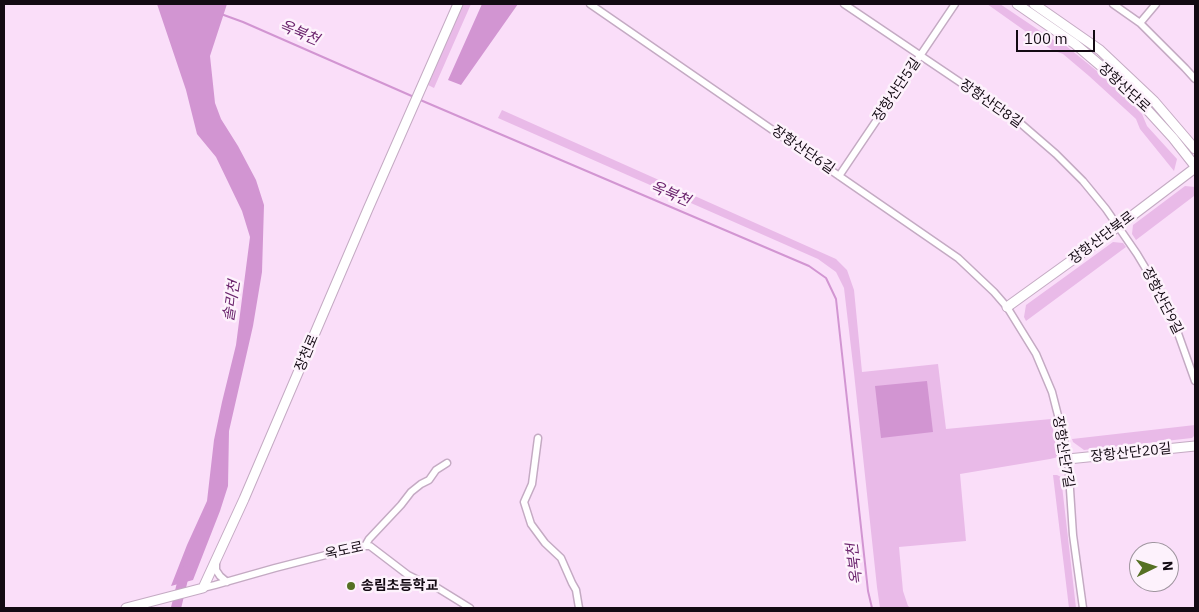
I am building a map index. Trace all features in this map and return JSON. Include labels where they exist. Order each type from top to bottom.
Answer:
[{"type":"street","name":"장천로","points":[[203,588],[248,490],[458,4]]},
{"type":"street","name":"장항산단6길","points":[[590,4],[958,258],[1007,307]]},
{"type":"street","name":"장항산단8길","points":[[844,4],[1019,122],[1084,181],[1118,226]]},
{"type":"street","name":"장항산단5길","points":[[839,176],[955,4]]},
{"type":"street","name":"장항산단로","points":[[1017,4],[1068,39],[1115,78],[1173,138],[1195,167]]},
{"type":"street","name":"장항산단로","points":[[1034,4],[1100,50],[1154,101],[1195,149]]},
{"type":"street","points":[[1113,4],[1140,23],[1195,79]]},
{"type":"street","points":[[1140,23],[1156,4]]},
{"type":"street","name":"장항산단북로","points":[[1007,307],[1195,167]]},
{"type":"street","name":"장항산단9길","points":[[1118,226],[1150,276],[1175,325],[1195,381]]},
{"type":"street","name":"장항산단7길","points":[[1007,307],[1036,354],[1052,392],[1063,435],[1068,460],[1074,535],[1083,608]]},
{"type":"street","points":[[538,438],[532,484],[524,502],[531,524],[545,543],[561,558],[576,590],[579,608]]},
{"type":"street","name":"장항산단20길","points":[[1068,460],[1195,446]]},
{"type":"street","points":[[364,546],[411,492],[429,480],[436,470],[447,463]]},
{"type":"street","name":"옥도로","points":[[203,588],[319,556],[360,546],[370,546],[408,575],[436,587],[470,608]]},
{"type":"street","points":[[216,561],[216,570],[227,582]]},
{"type":"street","points":[[126,608],[203,588]]},
{"type":"shaded area","points":[[157,4],[227,4],[210,56],[215,103],[221,119],[256,180],[264,205],[262,272],[253,326],[229,431],[228,486],[193,580],[171,586],[207,501],[214,440],[236,345],[250,237],[242,211],[216,157],[197,134],[186,90]]},
{"type":"shaded area","points":[[464,4],[471,4],[434,88],[428,85]]},
{"type":"shaded area","points":[[482,4],[518,4],[461,85],[448,80]]},
{"type":"shaded area","points":[[987,4],[1000,4],[1055,41],[1065,45],[1103,76],[1142,114],[1147,126],[1177,159],[1174,171],[1140,129],[1136,119],[1089,76],[1063,54],[1052,50]]},
{"type":"shaded area","points":[[502,110],[836,259],[847,270],[854,290],[862,372],[938,364],[946,429],[1051,419],[1058,457],[960,474],[966,541],[899,547],[903,591],[908,606],[911,608],[880,608],[844,288],[836,272],[818,259],[498,118]]},
{"type":"shaded area","points":[[1185,186],[1195,187],[1195,197],[1136,240],[1132,234],[1133,225]]},
{"type":"shaded area","points":[[1113,242],[1123,243],[1126,247],[1026,321],[1024,317],[1026,305]]},
{"type":"shaded area","points":[[927,381],[933,432],[881,438],[875,386]]},
{"type":"shaded area","points":[[1195,425],[1195,435],[1192,438],[1084,450],[1073,442],[1072,439]]},
{"type":"shaded area","points":[[1053,475],[1061,477],[1076,608],[1069,608]]},
{"type":"waterway","name":"옥북천","points":[[221,14],[414,97]]},
{"type":"waterway","name":"옥북천","points":[[418,99],[809,266],[826,278],[836,299],[868,591],[872,608]]},
{"type":"waterway","name":"솔리천","points":[[176,608],[186,571]]},
{"type":"place","name":"송림초등학교","points":[[351,586]]}]
